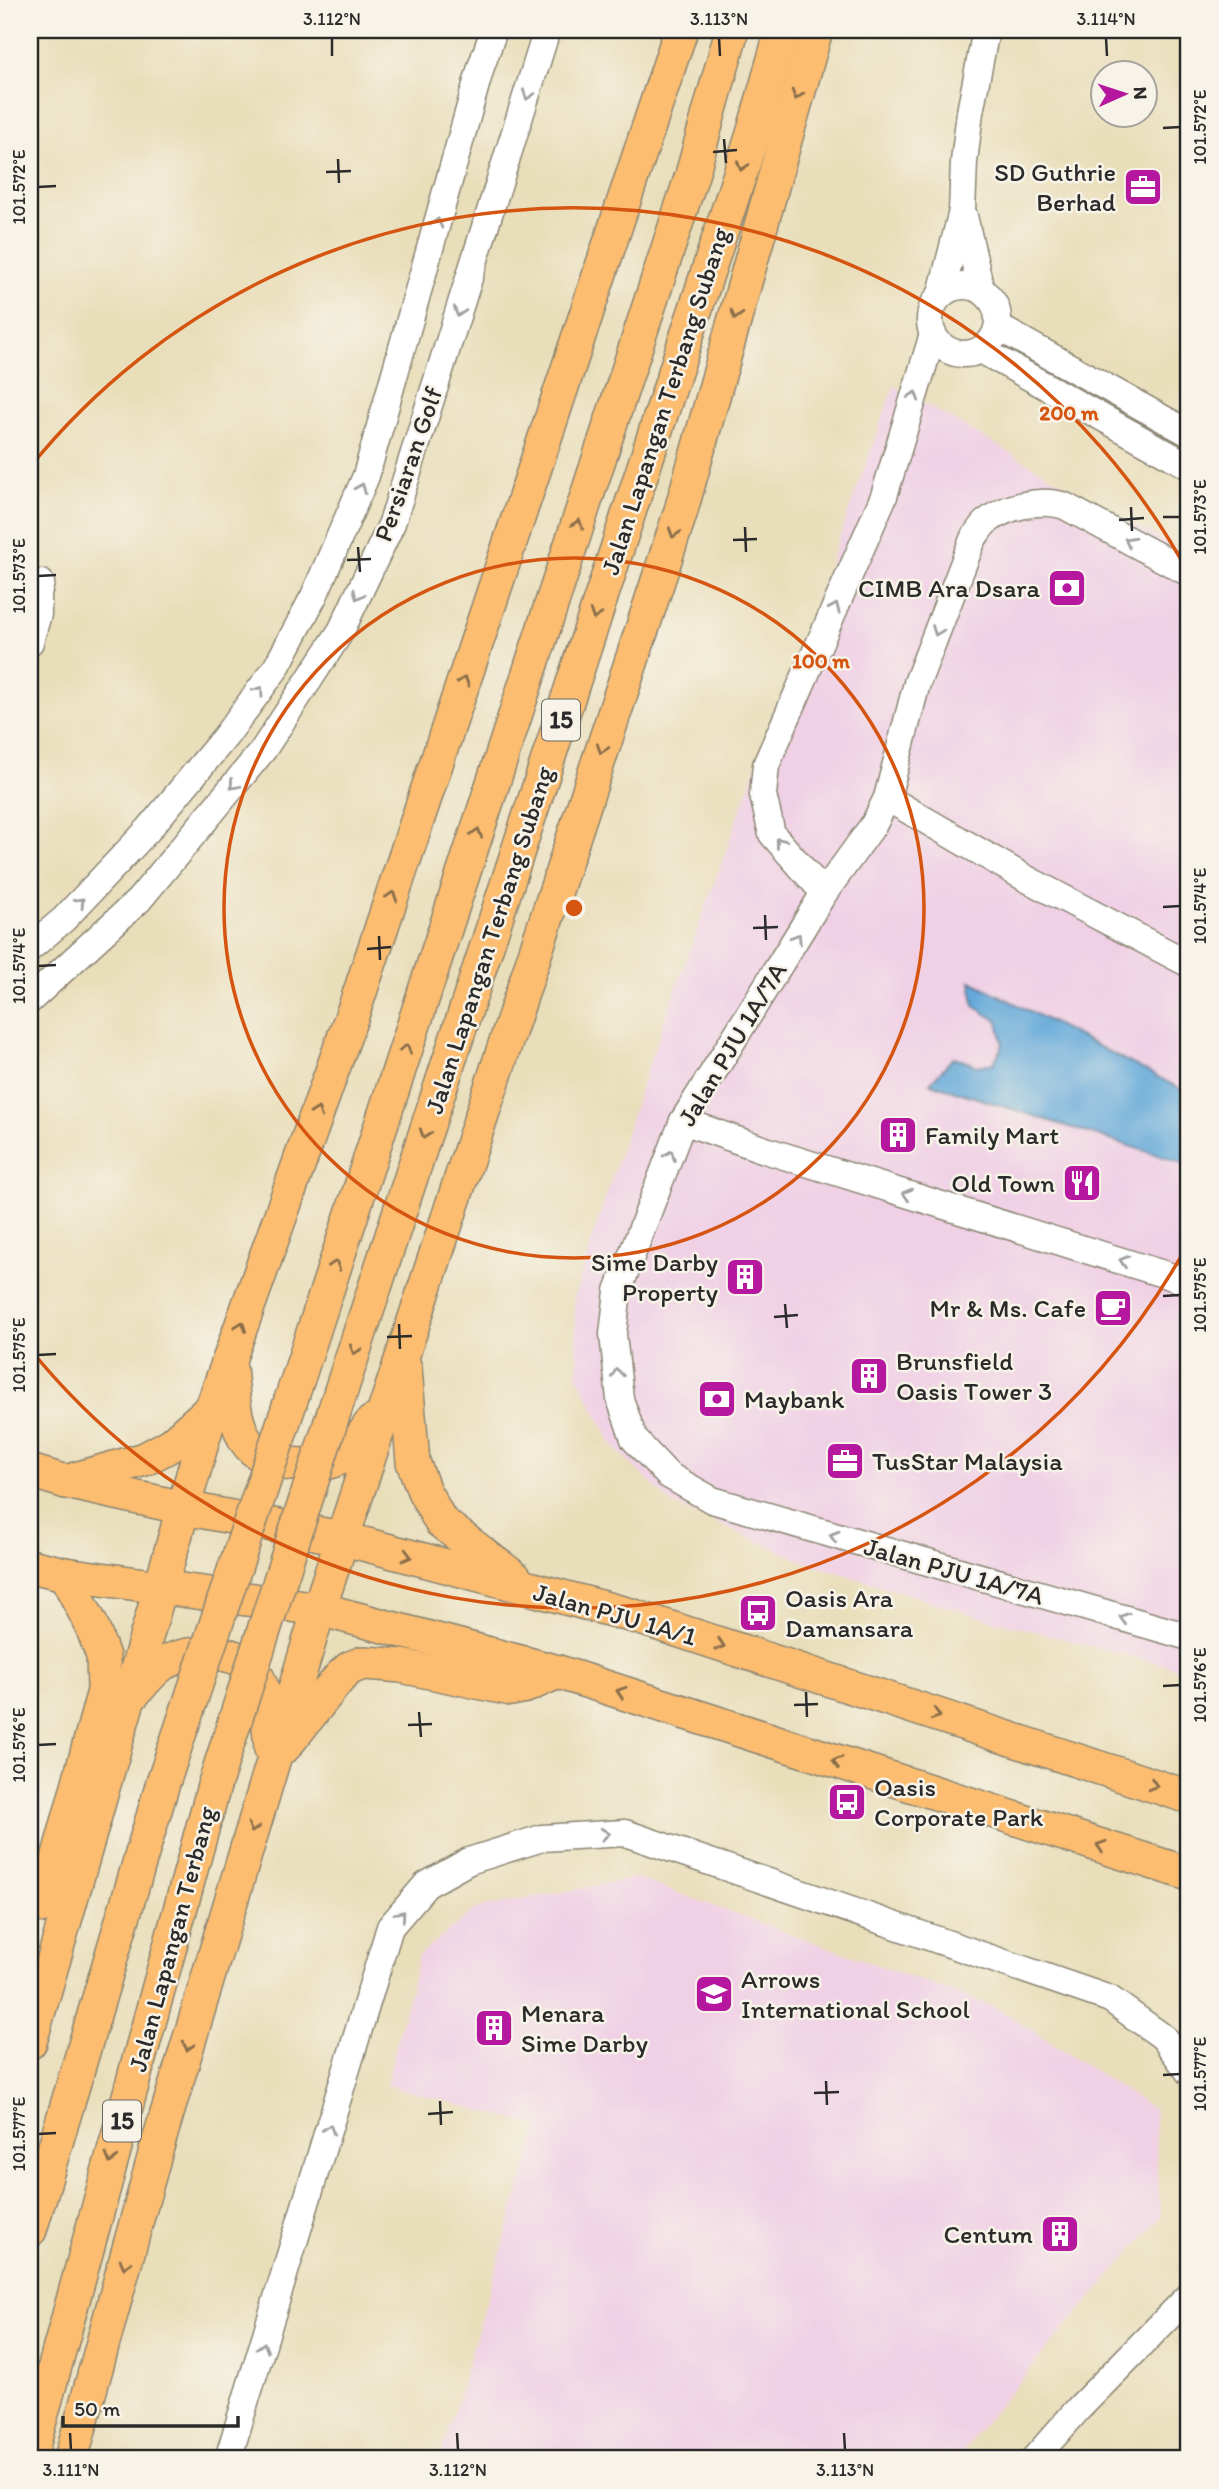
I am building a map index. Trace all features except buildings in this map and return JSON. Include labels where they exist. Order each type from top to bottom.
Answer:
[{"type":"main road","points":[[30,2042],[212,1408],[365,977],[681,30]]},
{"type":"main road","name":"Jalan Lapangan Terbang Subang","points":[[163,1783],[692,174],[732,30]]},
{"type":"main road","name":"Jalan Lapangan Terbang Subang","points":[[214,1786],[753,134],[782,30]]},
{"type":"main road","points":[[71,2459],[157,2147],[319,1609],[680,514],[816,30]]},
{"type":"main road","points":[[404,1348],[413,1462],[424,1491],[441,1522],[529,1589]]},
{"type":"main road","points":[[230,1359],[234,1413],[247,1443],[263,1456],[286,1463],[313,1466],[342,1457],[386,1403]]},
{"type":"main road","points":[[66,1482],[145,1459],[169,1446],[212,1408]]},
{"type":"main road","name":"Jalan PJU 1A/1","points":[[30,1471],[66,1482],[184,1508],[341,1538],[634,1616],[1189,1797]]},
{"type":"main road","points":[[30,1566],[161,1589],[319,1609],[558,1672],[1189,1874]]},
{"type":"main road","points":[[30,1966],[104,1691],[103,1656],[91,1624],[65,1574]]},
{"type":"main road","points":[[129,1698],[164,1663],[190,1655],[210,1653],[234,1658],[252,1670],[262,1692],[273,1762]]},
{"type":"main road","points":[[273,1762],[340,1677],[350,1668],[363,1663],[401,1666],[511,1689],[526,1686],[558,1672]]},
{"type":"main road","name":"Jalan Lapangan Terbang","points":[[30,2230],[163,1783]]},
{"type":"main road","name":"Jalan Lapangan Terbang","points":[[30,2456],[214,1786]]},
{"type":"street","name":"Persiaran Golf","points":[[30,948],[64,919],[148,830],[225,737],[276,668],[314,596],[366,476],[481,67],[494,30]]},
{"type":"street","name":"Persiaran Golf","points":[[30,1000],[139,900],[264,750],[341,631],[392,523],[547,30]]},
{"type":"street","points":[[941,294],[954,287],[968,285],[981,290],[992,300],[998,313],[998,327],[992,340],[981,350],[971,354],[949,351],[933,334],[930,320],[933,306],[941,294],[962,211],[970,112],[986,30]]},
{"type":"street","points":[[962,211],[981,290]]},
{"type":"street","points":[[998,327],[1189,433]]},
{"type":"street","points":[[824,894],[772,834],[763,795],[766,765],[884,496],[933,334]]},
{"type":"street","points":[[981,350],[1189,466]]},
{"type":"street","name":"Jalan PJU 1A/7A","points":[[1189,573],[1055,502],[1011,509],[986,522],[973,539],[917,683],[887,798],[874,824],[824,894],[683,1121],[618,1291],[613,1334],[620,1399],[634,1438],[668,1475],[712,1500],[1189,1637]]},
{"type":"street","points":[[30,642],[38,614],[41,583]]},
{"type":"street","points":[[225,737],[257,742],[264,750]]},
{"type":"street","points":[[887,798],[1027,879],[1189,964]]},
{"type":"street","points":[[683,1121],[765,1150],[1189,1282]]},
{"type":"street","points":[[229,2459],[390,1927],[426,1885],[468,1861],[542,1838],[625,1833],[1110,1999],[1163,2037],[1189,2072]]},
{"type":"street","points":[[1034,2459],[1079,2408],[1189,2296]]},
{"type":"shaded area","points":[[894,386],[1189,556],[1189,1671],[991,1620],[805,1562],[671,1503],[614,1447],[578,1377],[574,1297],[642,1083]]},
{"type":"shaded area","points":[[636,1878],[999,2009],[1154,2110],[1160,2218],[987,2419],[957,2459],[440,2459],[538,2126],[386,2085],[419,1955],[477,1908]]},
{"type":"water","points":[[971,981],[1189,1093],[1189,1165],[930,1083],[954,1057],[977,1066],[994,1063],[1003,1044],[998,1021],[974,1006]]},
{"type":"place","name":"SD Guthrie Berhad","points":[[1143,187]]},
{"type":"place","name":"CIMB Ara Dsara","points":[[1067,588]]},
{"type":"place","name":"Family Mart","points":[[898,1135]]},
{"type":"place","name":"Old Town","points":[[1082,1183]]},
{"type":"place","name":"Sime Darby Property","points":[[745,1277]]},
{"type":"place","name":"Mr & Ms. Cafe","points":[[1113,1308]]},
{"type":"place","name":"Brunsfield Oasis Tower 3","points":[[869,1376]]},
{"type":"place","name":"Maybank","points":[[717,1399]]},
{"type":"place","name":"TusStar Malaysia","points":[[845,1461]]},
{"type":"place","name":"Oasis Ara Damansara","points":[[758,1613]]},
{"type":"place","name":"Oasis Corporate Park","points":[[847,1802]]},
{"type":"place","name":"Arrows International School","points":[[714,1994]]},
{"type":"place","name":"Menara Sime Darby","points":[[494,2028]]},
{"type":"place","name":"Centum","points":[[1060,2234]]}]
